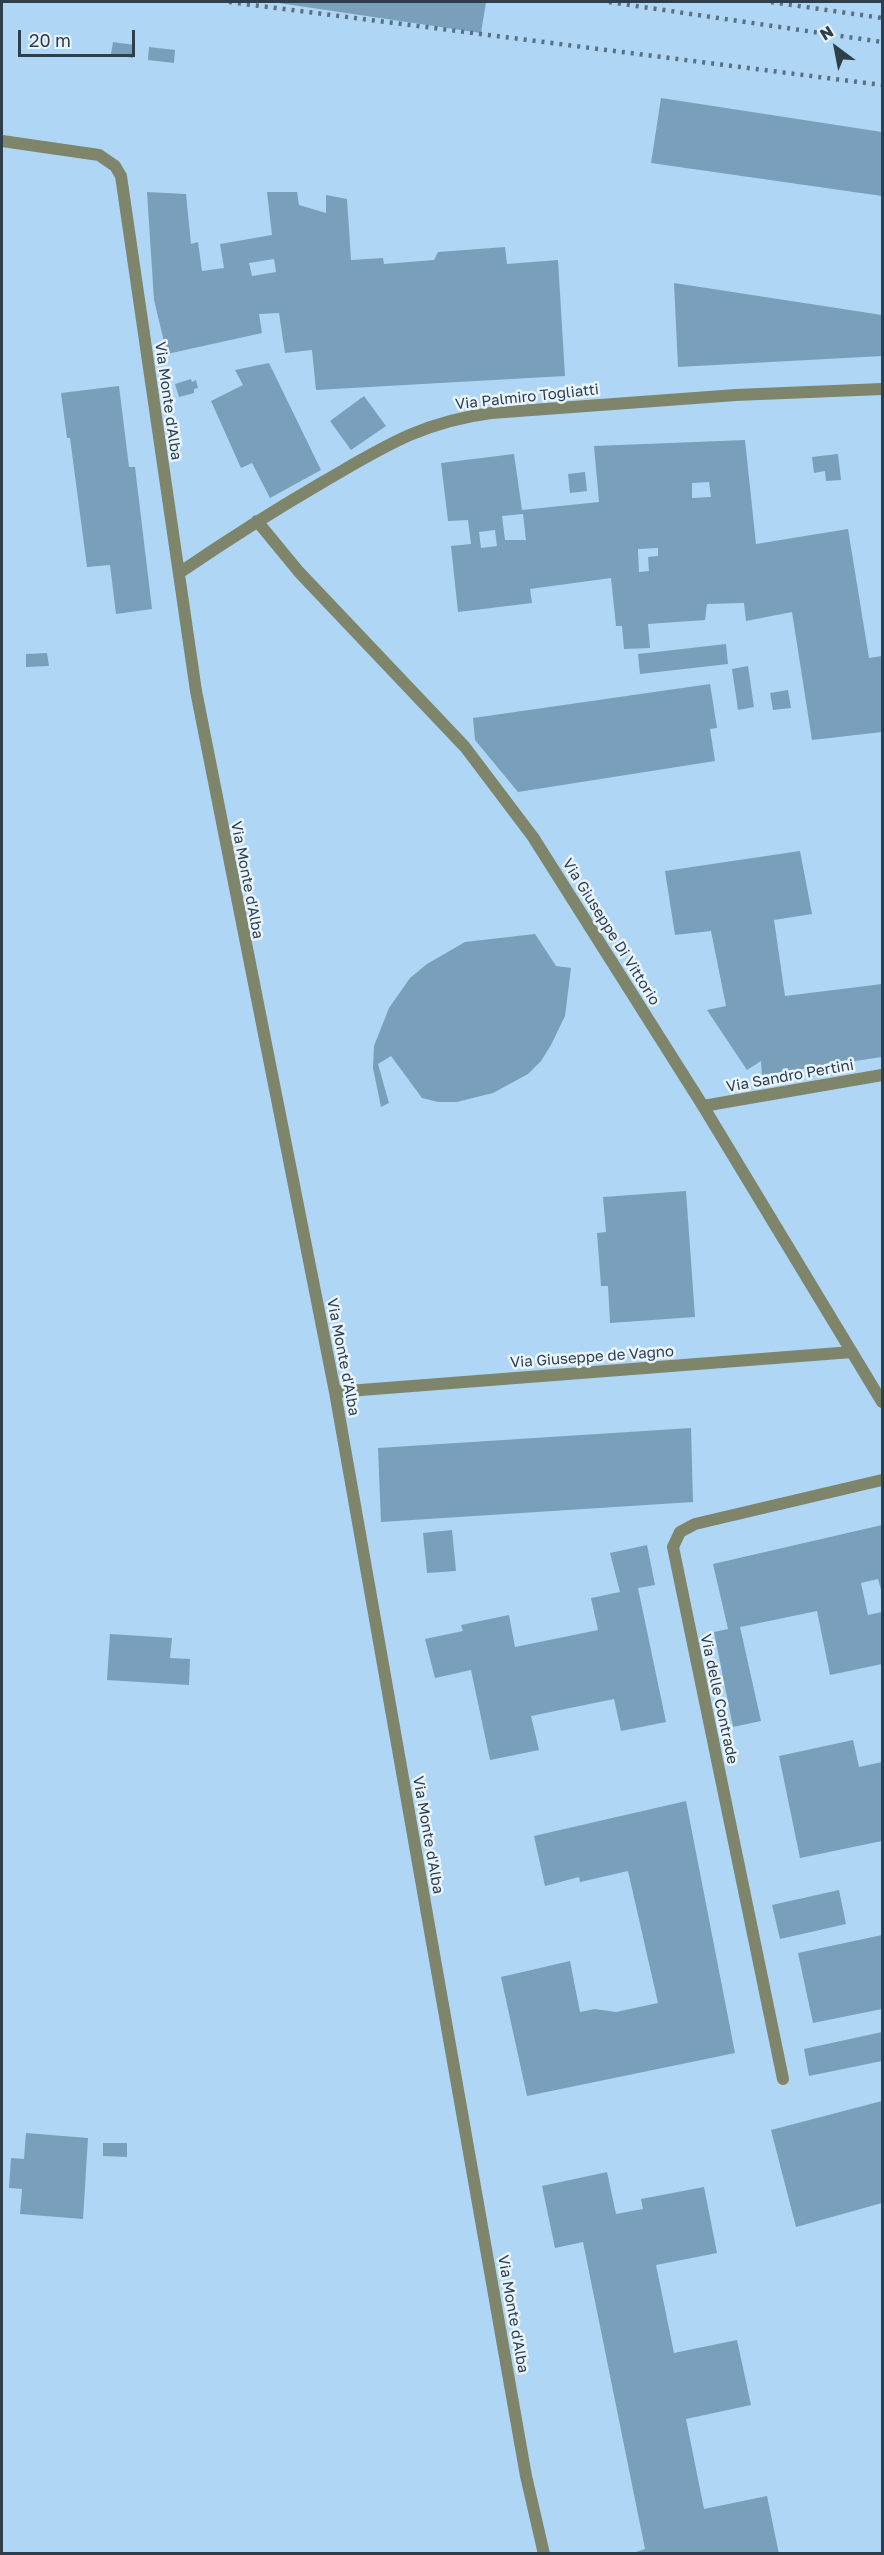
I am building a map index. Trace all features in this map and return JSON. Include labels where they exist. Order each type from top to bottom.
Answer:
[{"type":"street","name":"Via Monte d'Alba","points":[[2,141],[99,154],[116,166],[122,185],[196,691],[220,822],[335,1392],[526,2476],[544,2553]]},
{"type":"street","name":"Via Palmiro Togliatti","points":[[178,573],[257,521],[379,449],[418,430],[456,417],[490,412],[736,395],[882,389]]},
{"type":"street","name":"Via Giuseppe Di Vittorio","points":[[257,521],[299,572],[465,747],[533,837],[703,1106],[882,1402]]},
{"type":"street","name":"Via Sandro Pertini","points":[[703,1106],[882,1075]]},
{"type":"street","name":"Via Giuseppe de Vagno","points":[[335,1392],[852,1352]]},
{"type":"street","name":"Via delle Contrade","points":[[783,2079],[673,1547],[680,1532],[695,1524],[882,1480]]},
{"type":"building","points":[[272,2],[486,2],[481,33]]},
{"type":"building","points":[[113,42],[135,45],[133,58],[111,54]]},
{"type":"building","points":[[149,47],[175,50],[174,63],[148,60]]},
{"type":"building","points":[[661,98],[882,132],[882,196],[651,163]]},
{"type":"building","points":[[147,192],[186,194],[191,244],[198,242],[202,271],[224,268],[220,244],[272,235],[267,192],[297,192],[299,205],[326,213],[326,195],[347,199],[351,260],[383,258],[384,264],[434,260],[438,252],[505,247],[507,264],[558,260],[565,376],[316,390],[312,350],[285,353],[279,313],[259,314],[262,333],[167,354],[154,300]],"holes":[[[274,259],[276,272],[252,276],[249,263]]]},
{"type":"building","points":[[674,283],[882,315],[882,356],[678,367]]},
{"type":"building","points":[[269,363],[321,470],[270,498],[252,463],[241,468],[211,401],[243,385],[235,370]]},
{"type":"building","points":[[191,379],[192,382],[196,380],[198,388],[194,389],[194,393],[179,397],[175,384]]},
{"type":"building","points":[[119,386],[129,467],[135,467],[152,609],[116,614],[110,565],[87,567],[70,438],[67,438],[61,393]]},
{"type":"building","points":[[364,396],[386,426],[351,450],[330,421]]},
{"type":"building","points":[[745,440],[756,544],[848,529],[869,658],[882,656],[882,732],[812,740],[792,612],[746,621],[744,603],[707,604],[705,620],[648,624],[650,648],[624,649],[622,626],[616,626],[611,578],[530,589],[532,603],[458,612],[451,546],[471,544],[468,520],[448,521],[441,463],[514,454],[522,510],[599,502],[594,446]],"holes":[[[709,482],[711,497],[692,498],[692,483]],[[523,514],[526,540],[505,540],[502,516]],[[495,530],[497,546],[481,548],[479,532]],[[658,548],[658,556],[648,557],[649,571],[639,572],[638,549]]]},
{"type":"building","points":[[838,454],[841,480],[826,481],[825,471],[814,473],[812,457]]},
{"type":"building","points":[[585,472],[587,491],[570,493],[568,474]]},
{"type":"building","points":[[726,644],[728,664],[640,674],[638,654]]},
{"type":"building","points":[[47,653],[49,666],[26,667],[26,654]]},
{"type":"building","points":[[748,666],[754,707],[738,710],[732,669]]},
{"type":"building","points":[[710,684],[717,728],[710,729],[715,761],[518,792],[475,740],[473,718]]},
{"type":"building","points":[[788,690],[791,708],[773,710],[770,693]]},
{"type":"building","points":[[800,851],[812,914],[774,920],[785,996],[882,984],[882,1057],[762,1075],[761,1061],[747,1070],[707,1010],[726,1006],[711,931],[675,935],[665,871]]},
{"type":"building","points":[[535,934],[556,966],[571,968],[565,1016],[541,1061],[528,1074],[493,1093],[457,1102],[438,1102],[422,1098],[391,1056],[378,1064],[389,1103],[381,1107],[373,1068],[374,1046],[389,1008],[410,978],[427,964],[465,942]]},
{"type":"building","points":[[686,1191],[695,1317],[610,1323],[608,1286],[601,1286],[597,1233],[606,1232],[603,1197]]},
{"type":"building","points":[[691,1428],[693,1502],[381,1522],[378,1448]]},
{"type":"building","points":[[882,1525],[882,1593],[878,1579],[861,1583],[868,1615],[882,1612],[882,1664],[830,1675],[817,1611],[740,1627],[761,1721],[733,1727],[714,1632],[728,1629],[713,1564]]},
{"type":"building","points":[[452,1530],[456,1571],[427,1573],[423,1533]]},
{"type":"building","points":[[647,1545],[655,1585],[638,1588],[666,1722],[621,1731],[614,1699],[531,1716],[539,1750],[490,1760],[471,1670],[435,1678],[425,1639],[463,1631],[461,1625],[509,1615],[515,1647],[598,1630],[591,1598],[620,1592],[610,1553]]},
{"type":"building","points":[[110,1634],[172,1638],[170,1658],[190,1659],[189,1685],[107,1680]]},
{"type":"building","points":[[853,1740],[859,1767],[882,1762],[882,1841],[800,1858],[779,1756]]},
{"type":"building","points":[[686,1801],[735,2053],[527,2096],[501,1977],[570,1961],[580,2012],[595,2009],[616,2012],[658,2003],[628,1871],[580,1882],[579,1877],[545,1886],[534,1836]]},
{"type":"building","points":[[839,1890],[846,1924],[780,1939],[772,1905]]},
{"type":"building","points":[[882,1935],[882,2009],[813,2023],[798,1953]]},
{"type":"building","points":[[882,2032],[882,2061],[809,2076],[804,2049]]},
{"type":"building","points":[[882,2101],[882,2203],[796,2227],[771,2130]]},
{"type":"building","points":[[26,2133],[88,2138],[83,2219],[20,2214],[22,2189],[9,2188],[11,2158],[24,2159]]},
{"type":"building","points":[[103,2143],[127,2143],[127,2157],[103,2156]]},
{"type":"building","points":[[607,2172],[616,2214],[643,2209],[641,2199],[704,2187],[717,2253],[656,2265],[674,2353],[737,2340],[751,2405],[686,2419],[704,2509],[767,2496],[779,2554],[630,2554],[645,2549],[583,2242],[555,2248],[542,2186]]},
{"type":"railway","points":[[229,2],[882,85]]},
{"type":"railway","points":[[609,2],[882,42]]},
{"type":"railway","points":[[771,2],[882,18]]}]
